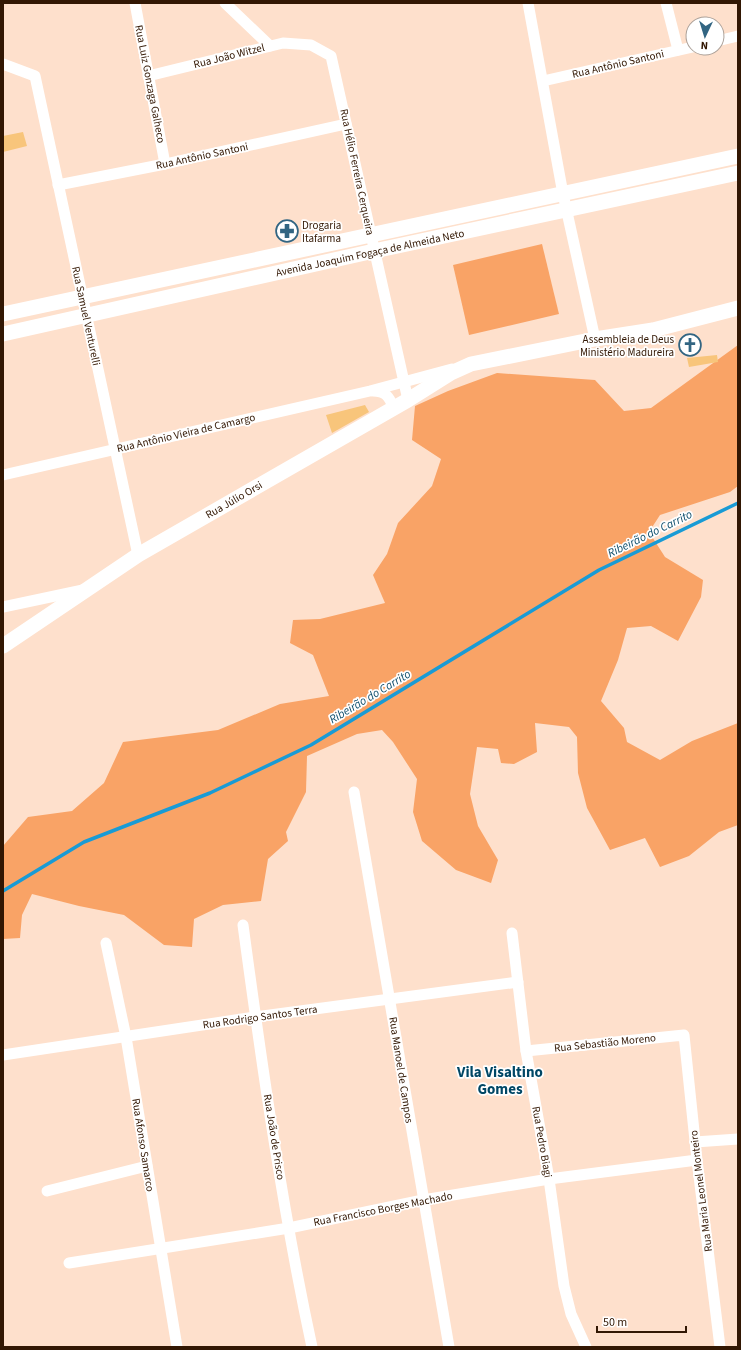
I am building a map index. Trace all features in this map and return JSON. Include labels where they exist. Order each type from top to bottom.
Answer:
[{"type":"street","name":"Rua Luiz Gonzaga Galheco","points":[[135,3],[166,164]]},
{"type":"street","points":[[224,3],[270,46]]},
{"type":"street","points":[[528,3],[563,194],[595,339]]},
{"type":"street","points":[[666,3],[678,50]]},
{"type":"street","points":[[725,39],[738,36]]},
{"type":"street","name":"Rua João Witzel","points":[[148,76],[284,43],[311,45]]},
{"type":"street","name":"Rua Hélio Ferreira Cerqueira","points":[[311,45],[332,56],[408,400]]},
{"type":"street","name":"Rua Antônio Santoni","points":[[543,81],[685,49]]},
{"type":"street","name":"Rua Samuel Venturelli","points":[[3,64],[34,76],[138,555]]},
{"type":"street","name":"Rua Antônio Santoni","points":[[58,185],[166,164],[346,124]]},
{"type":"street","name":"Avenida Joaquim Fogaça de Almeida Neto","points":[[3,314],[738,156]]},
{"type":"street","name":"Avenida Joaquim Fogaça de Almeida Neto","points":[[3,334],[374,251],[567,211],[738,173]]},
{"type":"street","name":"Rua Júlio Orsi","points":[[3,646],[138,555],[408,400],[451,373],[471,364],[595,339],[653,330],[738,308]]},
{"type":"street","name":"Rua Antônio Vieira de Camargo","points":[[3,475],[370,391],[471,364]]},
{"type":"street","points":[[370,391],[385,393],[394,408]]},
{"type":"street","points":[[3,607],[91,588]]},
{"type":"street","name":"Rua Manoel de Campos","points":[[354,792],[449,1347]]},
{"type":"street","name":"Rua João de Prisco","points":[[243,925],[255,1017],[289,1228],[312,1347]]},
{"type":"street","name":"Rua Pedro Biagi","points":[[512,933],[526,1051],[549,1179],[564,1286],[571,1314],[586,1347]]},
{"type":"street","name":"Rua Afonso Samarco","points":[[106,943],[126,1037],[177,1347]]},
{"type":"street","name":"Rua Rodrigo Santos Terra","points":[[3,1055],[255,1017],[518,982]]},
{"type":"street","name":"Rua Sebastião Moreno","points":[[526,1051],[684,1035]]},
{"type":"street","name":"Rua Maria Leonel Monteiro","points":[[684,1035],[697,1160],[720,1347]]},
{"type":"street","points":[[695,1142],[738,1139]]},
{"type":"street","name":"Rua Francisco Borges Machado","points":[[69,1263],[289,1228],[423,1200],[549,1179],[697,1160]]},
{"type":"street","points":[[47,1191],[147,1166]]},
{"type":"shaded area","points":[[542,244],[559,314],[469,335],[453,265]]},
{"type":"shaded area","points":[[738,345],[738,486],[730,492],[660,515],[649,532],[665,557],[703,580],[701,597],[678,641],[651,626],[627,628],[618,660],[601,701],[624,728],[627,742],[660,760],[692,741],[738,723],[738,825],[719,832],[689,856],[660,867],[645,838],[610,850],[587,808],[578,773],[577,737],[569,727],[535,723],[537,752],[514,764],[501,763],[498,749],[477,747],[470,794],[478,826],[498,860],[491,883],[456,870],[422,841],[413,812],[417,779],[393,742],[382,730],[357,734],[307,756],[306,792],[286,832],[288,841],[268,859],[261,901],[223,905],[194,919],[192,947],[164,945],[124,915],[79,906],[32,894],[22,915],[20,938],[3,939],[3,846],[28,817],[72,811],[104,783],[123,742],[218,730],[280,704],[329,696],[313,655],[290,643],[293,620],[320,619],[385,603],[373,575],[387,554],[398,523],[432,486],[441,459],[412,440],[415,406],[448,391],[497,373],[595,380],[624,411],[651,408]]},
{"type":"building","points":[[23,132],[27,146],[3,152],[3,136]]},
{"type":"building","points":[[717,355],[718,362],[689,367],[687,358]]},
{"type":"building","points":[[365,405],[369,412],[332,433],[326,415]]},
{"type":"waterway","name":"Ribeirão do Carrito","points":[[3,891],[84,842],[210,793],[311,745],[599,570],[738,503]]},
{"type":"place","name":"Drogaria Itafarma","points":[[287,231]]},
{"type":"place","name":"Assembleia de Deus Ministério Madureira","points":[[690,345]]},
{"type":"district","name":"Vila Visaltino Gomes","points":[[500,1080]]}]
